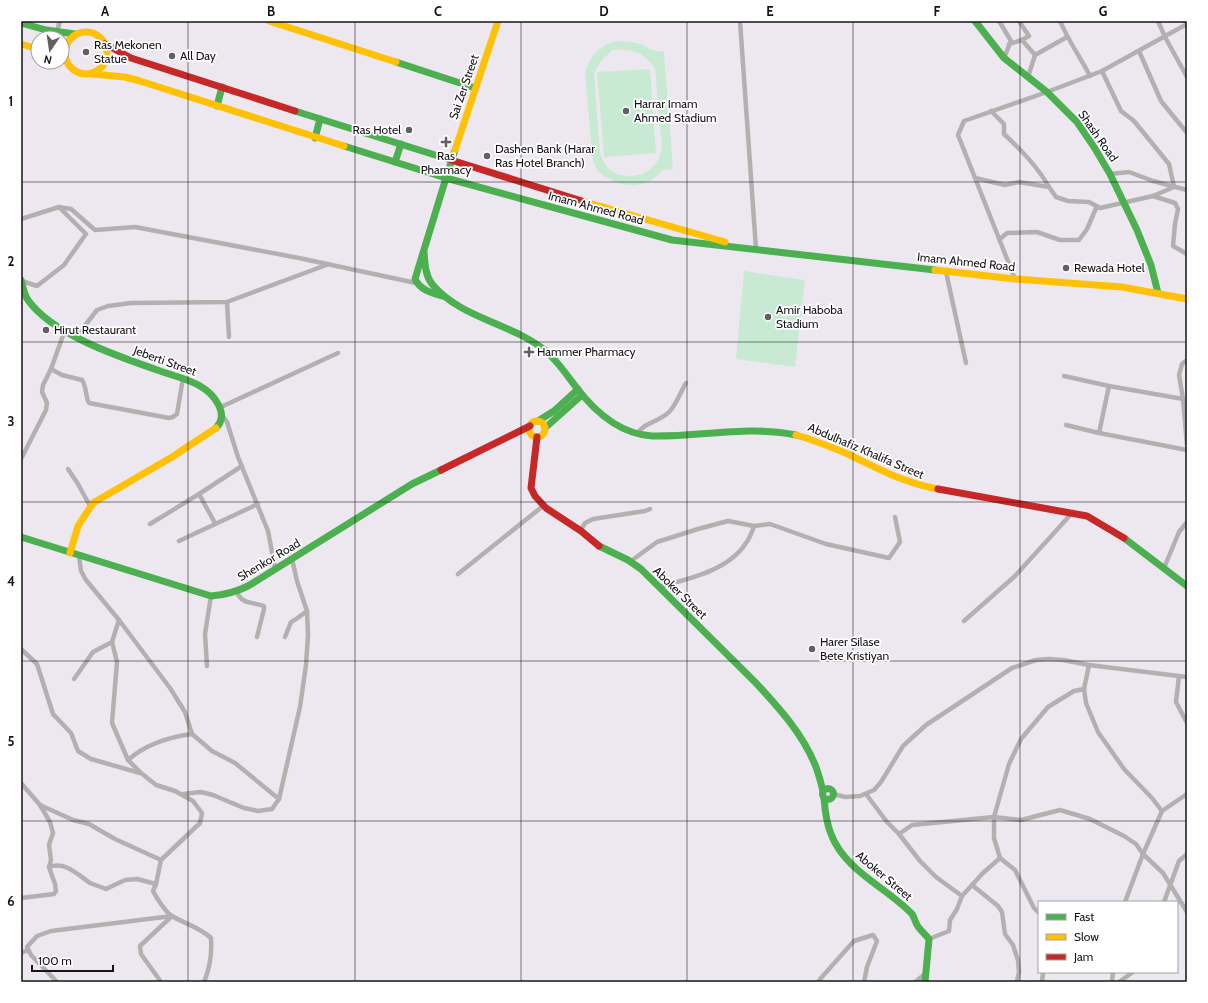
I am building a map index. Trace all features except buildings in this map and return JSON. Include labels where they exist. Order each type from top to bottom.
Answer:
[{"type":"main road","points":[[269,21],[476,88]]},
{"type":"main road","name":"Sai Zer Street","points":[[416,283],[416,274],[446,178],[498,21]]},
{"type":"main road","name":"Shash Road","points":[[975,21],[1004,58],[1048,92],[1077,122],[1094,147],[1124,202],[1152,265],[1158,293]]},
{"type":"main road","points":[[21,23],[46,30]]},
{"type":"main road","points":[[70,34],[82,32],[95,34],[105,44],[107,51],[107,58],[104,65],[92,74],[84,75],[77,73],[70,68]]},
{"type":"main road","points":[[70,38],[75,34]]},
{"type":"main road","name":"Imam Ahmed Road","points":[[105,44],[131,58],[320,119],[566,196],[743,248]]},
{"type":"main road","name":"Imam Ahmed Road","points":[[92,74],[125,77],[446,178],[672,240],[946,272],[1122,287],[1187,299]]},
{"type":"main road","points":[[217,106],[222,87]]},
{"type":"main road","points":[[315,138],[320,119]]},
{"type":"main road","points":[[395,162],[401,144]]},
{"type":"main road","points":[[424,252],[425,267],[431,283],[449,299]]},
{"type":"main road","name":"Jeberti Street","points":[[21,281],[28,299],[49,320],[76,337],[113,354],[183,378],[206,389],[222,411]]},
{"type":"main road","points":[[416,283],[420,287],[432,293],[449,299]]},
{"type":"main road","name":"Abdulhafiz Khalifa Street","points":[[449,299],[532,341],[545,350],[591,404],[610,422],[621,429],[637,434],[655,436],[753,430],[799,435],[822,442],[904,481],[919,486],[1073,512],[1087,516],[1107,526],[1187,586]]},
{"type":"main road","points":[[569,377],[569,402]]},
{"type":"main road","points":[[580,392],[569,402],[545,428],[544,434],[532,432],[533,422],[538,421],[569,402],[591,404]]},
{"type":"main road","points":[[70,553],[73,540],[83,515],[93,503],[189,446],[219,425],[222,411]]},
{"type":"main road","points":[[538,421],[543,424],[545,428]]},
{"type":"main road","name":"Shenkor Road","points":[[21,537],[211,596],[220,596],[237,592],[248,586],[412,484],[509,437],[532,432]]},
{"type":"main road","name":"Aboker Street","points":[[532,432],[532,488],[534,494],[543,506],[580,530],[601,547],[631,561],[782,710],[801,738],[828,794],[824,808],[827,824],[838,849],[855,868],[913,915],[918,926],[929,939]]},
{"type":"main road","points":[[925,982],[924,974],[929,939]]},
{"type":"street","points":[[740,21],[756,249]]},
{"type":"street","points":[[999,21],[1011,41],[1004,58]]},
{"type":"street","points":[[1009,44],[1029,36],[1019,21]]},
{"type":"street","points":[[1060,21],[1067,37],[1090,76]]},
{"type":"street","points":[[1158,21],[1187,77]]},
{"type":"street","points":[[1016,279],[958,135],[964,121],[1048,92],[1102,71],[1187,24]]},
{"type":"street","points":[[1028,77],[1035,55],[1067,37]]},
{"type":"street","points":[[1022,40],[1035,55]]},
{"type":"street","points":[[1139,51],[1161,101],[1187,132]]},
{"type":"street","points":[[1102,71],[1121,111],[1134,121],[1169,164],[1174,187]]},
{"type":"street","points":[[991,111],[1004,124],[1004,134],[1023,152],[1042,174],[1056,197],[1068,201],[1089,202],[1100,208],[1153,196],[1174,187]]},
{"type":"street","points":[[1110,174],[1129,172],[1153,181],[1187,190]]},
{"type":"street","points":[[975,178],[1005,185],[1018,182],[1049,187]]},
{"type":"street","points":[[1153,196],[1174,203],[1178,209],[1173,246],[1187,254]]},
{"type":"street","points":[[1000,239],[1007,233],[1037,232],[1060,240],[1079,240],[1087,229],[1097,206]]},
{"type":"street","points":[[21,219],[59,207],[71,209],[96,230],[135,227],[330,264],[416,283]]},
{"type":"street","points":[[21,281],[37,286],[64,265],[86,234],[59,207]]},
{"type":"street","points":[[76,337],[97,310],[108,306],[130,304],[226,302],[330,264]]},
{"type":"street","points":[[946,272],[966,363]]},
{"type":"street","points":[[226,302],[229,337]]},
{"type":"street","points":[[21,459],[46,410],[47,403],[42,392],[42,385],[51,369],[65,330]]},
{"type":"street","points":[[275,568],[268,531],[222,411],[338,353]]},
{"type":"street","points":[[1187,360],[1182,364],[1179,375],[1183,399],[1187,445]]},
{"type":"street","points":[[51,369],[62,375],[82,380],[86,387],[87,400],[89,403],[168,418],[177,414],[183,378]]},
{"type":"street","points":[[1064,376],[1109,386],[1183,399]]},
{"type":"street","points":[[637,434],[641,428],[671,411],[686,383]]},
{"type":"street","points":[[1099,433],[1109,386]]},
{"type":"street","points":[[1066,425],[1187,450]]},
{"type":"street","points":[[150,524],[242,466]]},
{"type":"street","points":[[68,469],[90,506]]},
{"type":"street","points":[[199,494],[215,523]]},
{"type":"street","points":[[178,541],[258,504]]},
{"type":"street","points":[[458,574],[543,506]]},
{"type":"street","points":[[580,530],[585,523],[593,520],[650,509]]},
{"type":"street","points":[[964,621],[1015,576],[1073,512]]},
{"type":"street","points":[[631,561],[657,542],[728,521],[754,526],[770,524],[826,544],[889,558],[900,542],[895,517]]},
{"type":"street","points":[[1164,568],[1179,532],[1187,522]]},
{"type":"street","points":[[658,586],[682,581],[714,570],[730,560],[746,544],[754,526]]},
{"type":"street","points":[[79,556],[81,571],[86,580],[119,620],[170,688],[185,712],[192,734],[212,751],[235,763],[279,799]]},
{"type":"street","points":[[182,794],[201,792],[244,808],[258,811],[272,810],[279,799],[300,707],[306,665],[308,635],[307,611],[297,581],[292,559]]},
{"type":"street","points":[[237,592],[242,600],[264,606],[257,637]]},
{"type":"street","points":[[207,666],[205,634],[211,596]]},
{"type":"street","points":[[286,637],[291,622],[307,611]]},
{"type":"street","points":[[119,620],[112,642],[117,662],[112,723],[128,760],[156,785],[182,794],[193,801],[202,813],[200,823],[161,860],[153,891],[167,912],[204,932],[211,938],[212,952],[204,982]]},
{"type":"street","points":[[74,678],[93,652],[112,642]]},
{"type":"street","points":[[21,649],[37,664],[53,714],[71,733],[78,751],[91,759],[141,773]]},
{"type":"street","points":[[828,794],[845,797],[860,796],[874,790],[881,782],[903,746],[926,725],[1012,668],[1036,660],[1048,659],[1187,677]]},
{"type":"street","points":[[1089,665],[1084,689],[1086,703],[1098,732],[1124,769],[1152,798],[1162,811]]},
{"type":"street","points":[[1179,676],[1176,702],[1187,723]]},
{"type":"street","points":[[1038,912],[1034,908],[1015,870],[1000,858],[994,838],[994,817],[1009,764],[1021,739],[1048,707],[1074,691],[1084,689]]},
{"type":"street","points":[[128,760],[146,747],[176,736],[192,734]]},
{"type":"street","points":[[21,783],[40,805],[50,822],[53,833],[49,846],[51,860],[49,867],[56,891],[54,894],[21,898]]},
{"type":"street","points":[[866,794],[887,822],[899,834],[920,861],[936,877],[962,896]]},
{"type":"street","points":[[1125,901],[1143,854],[1162,811],[1187,794]]},
{"type":"street","points":[[40,805],[73,820],[89,824],[115,839],[161,860]]},
{"type":"street","points":[[899,834],[912,825],[994,817],[1021,820],[1060,810],[1090,819],[1124,836],[1136,844],[1143,854],[1163,873],[1171,884],[1182,907],[1187,912]]},
{"type":"street","points":[[1164,901],[1179,862],[1187,854]]},
{"type":"street","points":[[929,939],[949,931],[950,920],[957,909],[962,896],[983,873],[1000,858]]},
{"type":"street","points":[[49,867],[65,866],[91,883],[106,888],[125,880],[137,879],[156,884]]},
{"type":"street","points":[[972,885],[998,906],[1002,912],[1005,934],[1013,945],[1018,960],[1019,972],[1017,982]]},
{"type":"street","points":[[57,982],[28,950],[27,946],[37,936],[51,931],[172,916]]},
{"type":"street","points":[[161,982],[141,954],[140,946],[172,916]]},
{"type":"street","points":[[818,982],[854,941],[873,935],[877,941],[867,966],[864,982]]},
{"type":"street","points":[[21,953],[28,950]]},
{"type":"street","points":[[1119,982],[1131,973]]},
{"type":"street","points":[[915,982],[924,974]]},
{"type":"green space","points":[[618,41],[637,43],[655,51],[664,51],[673,169],[663,169],[652,180],[638,185],[622,184],[604,176],[596,168],[592,154],[585,73],[587,66],[597,51],[611,43]],"holes":[[[613,50],[632,51],[642,55],[655,69],[662,140],[661,152],[659,158],[651,168],[646,172],[635,176],[621,175],[610,170],[605,164],[600,152],[594,74],[599,63]]]},
{"type":"green space","points":[[650,69],[656,153],[604,157],[597,72]]},
{"type":"green space","points":[[744,271],[805,280],[795,367],[736,359]]},
{"type":"traffic: fast","points":[[975,21],[1004,58],[1047,92],[1077,122],[1094,147],[1110,174],[1137,230],[1151,265],[1158,293]]},
{"type":"traffic: fast","points":[[21,23],[46,30],[75,34]]},
{"type":"traffic: fast","points":[[396,62],[475,88]]},
{"type":"traffic: fast","points":[[217,106],[222,87]]},
{"type":"traffic: fast","points":[[295,111],[451,160]]},
{"type":"traffic: fast","points":[[315,138],[320,119]]},
{"type":"traffic: fast","points":[[395,162],[401,144]]},
{"type":"traffic: fast","points":[[344,146],[446,178],[415,279],[423,288],[443,296]]},
{"type":"traffic: fast","points":[[455,150],[446,178],[672,240],[935,270]]},
{"type":"traffic: fast","points":[[424,252],[428,277],[432,284],[444,296],[472,313],[519,334],[547,352],[559,364],[591,405],[618,426],[629,431],[652,436],[742,431],[778,432],[796,435]]},
{"type":"traffic: fast","points":[[21,280],[27,298],[39,313],[54,325],[91,345],[188,380],[205,390],[215,399],[221,411],[220,423],[216,428]]},
{"type":"traffic: fast","points":[[538,421],[554,411],[578,389]]},
{"type":"traffic: fast","points":[[545,428],[582,395]]},
{"type":"traffic: fast","points":[[21,537],[211,596],[221,595],[234,592],[248,586],[412,484],[441,470]]},
{"type":"traffic: fast","points":[[1124,538],[1187,586]]},
{"type":"traffic: fast","points":[[599,546],[628,560],[641,569],[765,692],[790,722],[804,743],[816,767],[823,791]]},
{"type":"traffic: fast","points":[[828,788],[832,790],[834,794],[832,798],[828,800],[824,798],[822,794],[824,790],[828,788]]},
{"type":"traffic: fast","points":[[824,798],[828,825],[837,847],[867,878],[902,904],[912,914],[918,927],[929,939],[925,982]]},
{"type":"traffic: slow","points":[[269,21],[396,62]]},
{"type":"traffic: slow","points":[[455,150],[498,21]]},
{"type":"traffic: slow","points":[[82,32],[90,32],[98,35],[104,41],[107,53],[104,65],[98,71],[90,74],[82,74],[74,71],[68,65],[65,57],[65,49],[68,41],[74,35],[82,32]]},
{"type":"traffic: slow","points":[[21,44],[30,47]]},
{"type":"traffic: slow","points":[[92,74],[125,77],[140,81],[344,146]]},
{"type":"traffic: slow","points":[[582,201],[725,242]]},
{"type":"traffic: slow","points":[[935,270],[1015,279],[1122,287],[1187,299]]},
{"type":"traffic: slow","points":[[537,421],[543,423],[545,429],[543,435],[537,437],[531,435],[529,429],[531,423],[537,421]]},
{"type":"traffic: slow","points":[[70,553],[78,526],[93,503],[172,457],[216,428]]},
{"type":"traffic: slow","points":[[796,435],[816,441],[848,454],[903,479],[938,489]]},
{"type":"traffic: jam","points":[[105,44],[131,58],[295,111]]},
{"type":"traffic: jam","points":[[451,160],[582,201]]},
{"type":"traffic: jam","points":[[441,470],[530,426]]},
{"type":"traffic: jam","points":[[537,437],[531,488],[535,496],[546,508],[581,531],[599,546]]},
{"type":"traffic: jam","points":[[938,489],[1087,516],[1124,538]]},
{"type":"place","name":"Ras Mekonen Statue","points":[[86,52]]},
{"type":"place","name":"All Day","points":[[172,56]]},
{"type":"place","name":"Harrar Imam Ahmed Stadium","points":[[626,111]]},
{"type":"place","name":"Ras Hotel","points":[[409,130]]},
{"type":"place","name":"Ras Pharmacy","points":[[446,142]]},
{"type":"place","name":"Dashen Bank (Harar Ras Hotel Branch)","points":[[487,156]]},
{"type":"place","name":"Rewada Hotel","points":[[1066,268]]},
{"type":"place","name":"Amir Haboba Stadium","points":[[768,317]]},
{"type":"place","name":"Hirut Restaurant","points":[[46,330]]},
{"type":"place","name":"Hammer Pharmacy","points":[[529,352]]},
{"type":"place","name":"Harer Silase Bete Kristiyan","points":[[812,649]]}]
